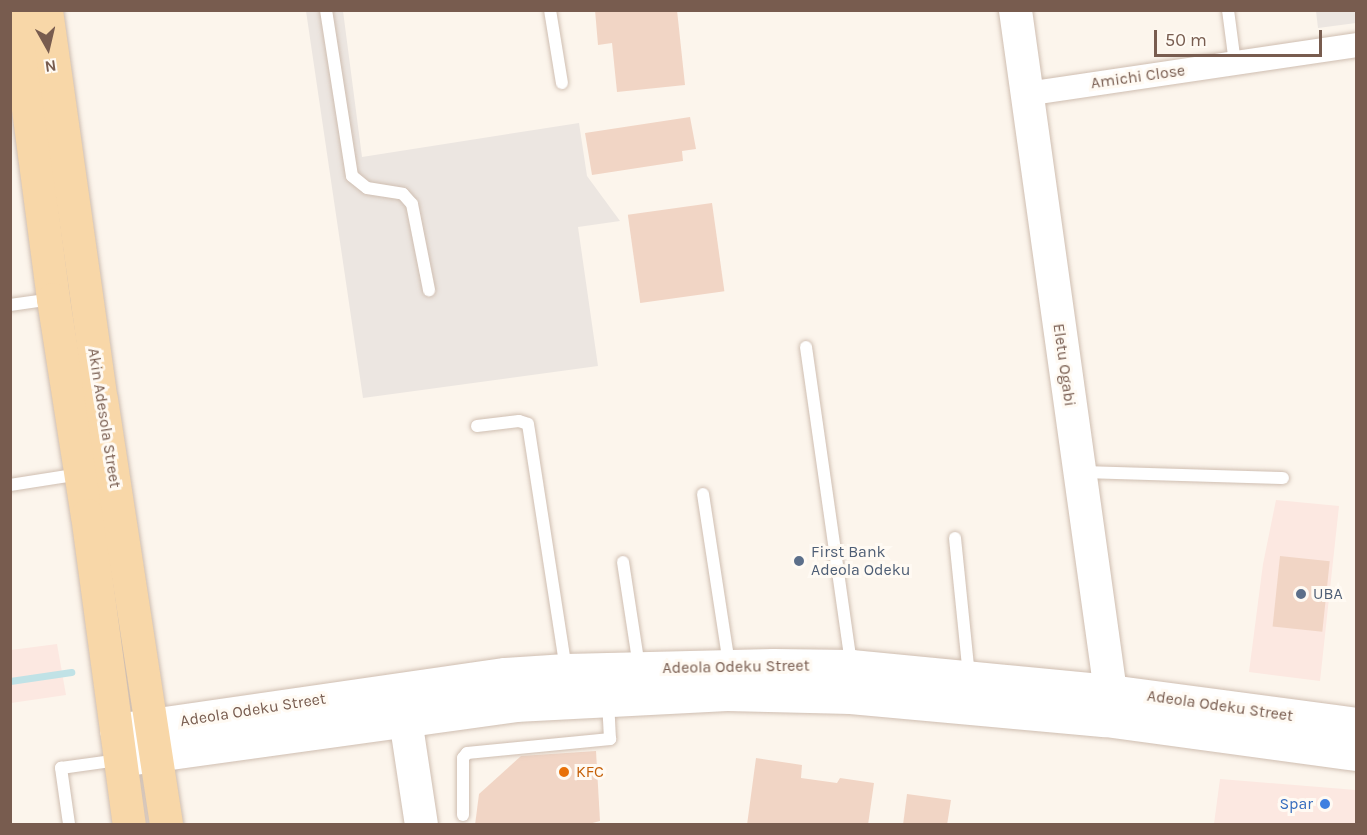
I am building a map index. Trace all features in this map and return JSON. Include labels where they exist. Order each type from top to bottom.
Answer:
[{"type":"main road","name":"Akin Adesola Street","points":[[15,10],[17,78],[81,473],[129,825]]},
{"type":"main road","name":"Akin Adesola Street","points":[[46,10],[101,399],[155,740],[166,825]]},
{"type":"main road","name":"Eletu Ogabi","points":[[1015,10],[1079,472],[1107,706]]},
{"type":"main road","name":"Adeola Odeku Street","points":[[155,740],[400,688],[505,674],[729,665],[851,666],[969,678],[1107,706],[1331,733],[1356,754]]},
{"type":"main road","points":[[400,688],[421,825]]},
{"type":"main road","name":"Adeola Odeku Street","points":[[118,745],[405,720],[515,705],[727,694],[1107,706]]},
{"type":"street","name":"Amichi Close","points":[[1026,94],[1356,45]]},
{"type":"lane","points":[[326,10],[352,176],[367,188],[403,194],[412,204],[429,290]]},
{"type":"lane","points":[[550,10],[562,83]]},
{"type":"lane","points":[[1228,10],[1235,63]]},
{"type":"lane","points":[[10,305],[53,299]]},
{"type":"lane","points":[[806,347],[851,666]]},
{"type":"lane","points":[[477,426],[519,421],[528,424],[566,670]]},
{"type":"lane","points":[[1079,472],[1283,478]]},
{"type":"lane","points":[[10,485],[81,473]]},
{"type":"lane","points":[[703,494],[729,665]]},
{"type":"lane","points":[[955,538],[969,678]]},
{"type":"lane","points":[[623,562],[639,669]]},
{"type":"lane","points":[[463,815],[463,758],[467,753],[610,739],[608,699]]},
{"type":"lane","points":[[69,825],[61,768],[118,745]]},
{"type":"shaded area","points":[[306,11],[343,11],[362,157],[579,123],[587,176],[620,221],[578,227],[598,366],[363,398]]},
{"type":"shaded area","points":[[1316,11],[1356,11],[1356,23],[1318,28]]},
{"type":"shaded area","points":[[1276,500],[1339,506],[1320,681],[1249,672],[1263,564]]},
{"type":"shaded area","points":[[57,644],[66,695],[11,703],[11,650]]},
{"type":"shaded area","points":[[1220,779],[1356,790],[1356,824],[1214,824]]},
{"type":"building","points":[[595,10],[677,10],[685,85],[617,92],[612,43],[598,45]]},
{"type":"building","points":[[690,117],[696,149],[682,151],[683,161],[592,175],[585,133]]},
{"type":"building","points":[[712,203],[724,291],[640,303],[628,215]]},
{"type":"building","name":"UBA","points":[[1280,556],[1330,561],[1322,632],[1273,627]]},
{"type":"building","points":[[596,751],[600,821],[585,825],[475,825],[479,794],[521,756]]},
{"type":"building","points":[[756,758],[802,765],[801,778],[837,783],[840,778],[874,783],[868,825],[747,825]]},
{"type":"building","points":[[907,794],[951,800],[947,825],[903,825]]},
{"type":"waterway","points":[[10,681],[71,672]]},
{"type":"place","name":"First Bank Adeola Odeku","points":[[799,561]]},
{"type":"place","name":"UBA","points":[[1301,594]]},
{"type":"place","name":"KFC","points":[[564,772]]},
{"type":"place","name":"Spar","points":[[1325,804]]}]
